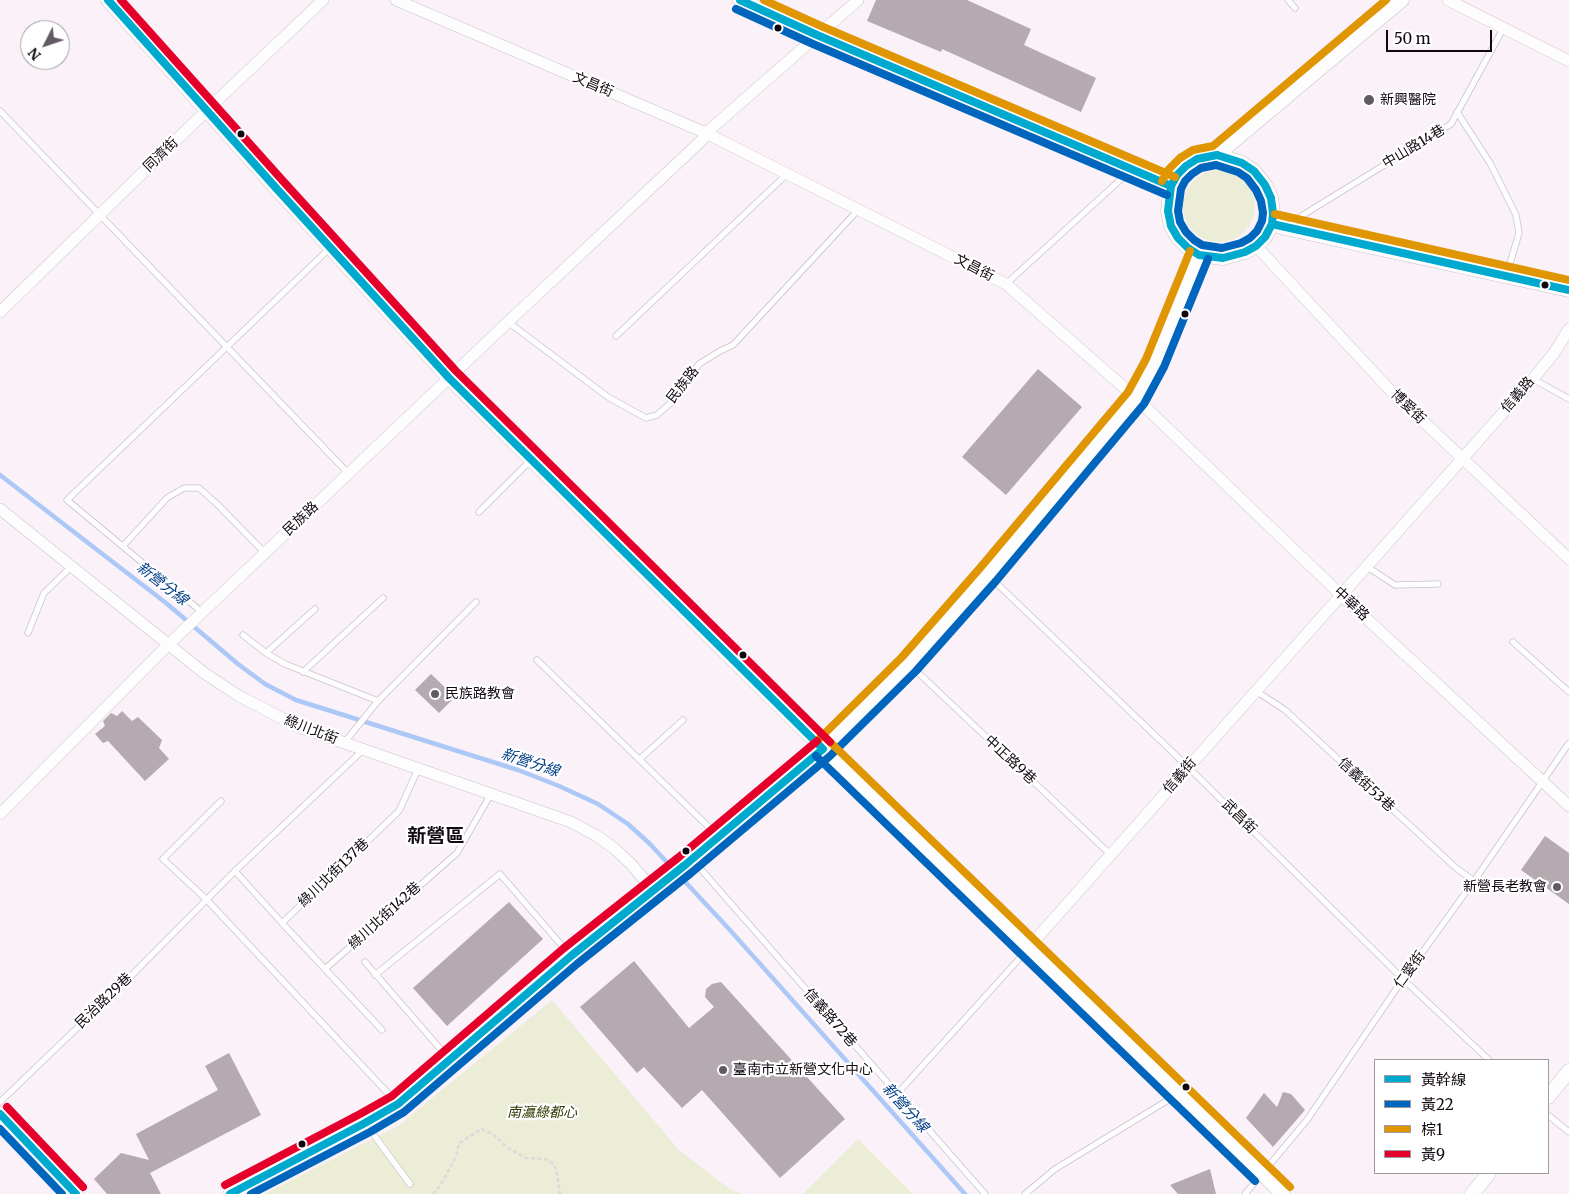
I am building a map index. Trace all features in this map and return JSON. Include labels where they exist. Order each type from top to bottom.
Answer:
[{"type":"street","points":[[108,0],[206,111],[449,378],[823,749],[1283,1194]]},
{"type":"street","name":"同濟街","points":[[0,312],[206,111],[324,0]]},
{"type":"street","name":"文昌街","points":[[396,0],[706,133],[1006,284],[1136,398]]},
{"type":"street","points":[[740,0],[817,35],[1171,186]]},
{"type":"street","name":"民族路","points":[[169,644],[702,140],[706,133],[858,0]]},
{"type":"street","points":[[1217,155],[1242,163],[1254,171],[1265,185],[1271,198],[1273,213],[1272,224],[1265,237],[1256,246],[1245,252],[1223,258],[1199,255],[1178,238],[1171,226],[1168,211],[1171,186],[1177,175],[1186,166],[1197,160],[1217,155],[1402,0]]},
{"type":"street","points":[[1448,0],[1569,62]]},
{"type":"street","points":[[1272,224],[1569,290]]},
{"type":"street","name":"博愛街","points":[[1256,246],[1390,390],[1569,559]]},
{"type":"street","points":[[230,1194],[398,1104],[571,956],[688,862],[823,749],[909,664],[988,575],[1136,398],[1155,363],[1199,255]]},
{"type":"street","name":"信義路","points":[[1462,458],[1533,379],[1554,353],[1569,329]]},
{"type":"street","name":"中華路","points":[[1136,398],[1341,595],[1569,806]]},
{"type":"street","name":"信義街","points":[[1028,948],[1462,458]]},
{"type":"street","name":"綠川北街","points":[[0,509],[204,673],[239,696],[299,727],[571,822],[597,836],[615,849],[657,887]]},
{"type":"street","points":[[0,814],[169,644]]},
{"type":"street","points":[[1549,1097],[1569,1071]]},
{"type":"street","points":[[0,1114],[76,1194]]},
{"type":"street","points":[[1472,1194],[1488,1174]]},
{"type":"lane","points":[[1288,0],[1295,8]]},
{"type":"lane","name":"中山路14巷","points":[[1285,228],[1451,124],[1503,29]]},
{"type":"lane","points":[[0,111],[349,474]]},
{"type":"lane","points":[[1457,112],[1490,163],[1516,215],[1520,233],[1506,277]]},
{"type":"lane","points":[[1006,284],[1132,169]]},
{"type":"lane","points":[[616,336],[788,174]]},
{"type":"lane","name":"民族路","points":[[508,322],[608,396],[646,418],[657,415],[674,400],[699,364],[733,345],[858,210]]},
{"type":"lane","points":[[203,613],[67,500],[330,248]]},
{"type":"lane","points":[[1533,379],[1569,399]]},
{"type":"lane","points":[[479,512],[531,460]]},
{"type":"lane","points":[[123,546],[167,498],[184,488],[199,488],[265,553]]},
{"type":"lane","points":[[28,633],[44,593],[72,566]]},
{"type":"lane","points":[[1366,566],[1395,585],[1438,584]]},
{"type":"lane","name":"武昌街","points":[[988,575],[1403,979],[1488,1059]]},
{"type":"lane","points":[[303,672],[383,598]]},
{"type":"lane","points":[[344,743],[378,700],[476,602]]},
{"type":"lane","points":[[266,653],[315,609]]},
{"type":"lane","points":[[243,635],[266,653],[285,664],[378,700]]},
{"type":"lane","points":[[1513,642],[1569,692]]},
{"type":"lane","points":[[537,660],[718,836]]},
{"type":"lane","name":"中正路9巷","points":[[909,664],[1111,855]]},
{"type":"lane","name":"信義街53巷","points":[[1256,691],[1285,710],[1455,867],[1474,881]]},
{"type":"lane","points":[[640,759],[682,720]]},
{"type":"lane","name":"仁愛街","points":[[1245,1194],[1307,1120],[1403,979],[1474,881],[1569,743]]},
{"type":"lane","name":"民治路29巷","points":[[0,1102],[126,981],[206,899],[363,750]]},
{"type":"lane","name":"綠川北街137巷","points":[[282,923],[399,811],[418,769]]},
{"type":"lane","name":"綠川北街142巷","points":[[325,970],[456,853],[491,794]]},
{"type":"lane","points":[[222,801],[163,859],[206,899],[398,1104]]},
{"type":"lane","name":"信義路72巷","points":[[688,862],[985,1194]]},
{"type":"lane","points":[[235,871],[382,1030]]},
{"type":"lane","points":[[376,975],[500,874],[571,956]]},
{"type":"lane","name":"信義街","points":[[897,1094],[1028,948]]},
{"type":"lane","points":[[365,962],[450,1060]]},
{"type":"lane","points":[[1025,1194],[1055,1169],[1178,1094]]},
{"type":"lane","points":[[1549,1116],[1569,1132]]},
{"type":"lane","points":[[365,1123],[410,1184]]},
{"type":"path","points":[[432,1194],[440,1186],[456,1157],[459,1143],[482,1129],[494,1135],[508,1148],[526,1158],[545,1159],[554,1164],[560,1194]]},
{"type":"green space","points":[[1226,170],[1245,180],[1253,192],[1255,206],[1253,220],[1245,232],[1233,240],[1212,242],[1193,232],[1185,220],[1183,199],[1193,180],[1205,172]]},
{"type":"green space","name":"南瀛綠都心","points":[[552,1000],[679,1150],[731,1190],[743,1194],[264,1194],[398,1126]]},
{"type":"green space","points":[[858,1139],[913,1194],[802,1194],[804,1193]]},
{"type":"building","points":[[876,0],[967,0],[1031,29],[1024,45],[1096,78],[1081,112],[942,49],[941,52],[867,21]]},
{"type":"building","points":[[1038,369],[1082,407],[1006,495],[962,457]]},
{"type":"building","name":"民族路教會","points":[[431,674],[455,697],[439,713],[415,690]]},
{"type":"building","points":[[122,711],[132,721],[138,717],[162,740],[159,748],[169,759],[145,781],[108,741],[103,743],[95,734],[105,726],[103,721],[111,713],[117,716]]},
{"type":"building","name":"新營長老教會","points":[[1545,836],[1569,853],[1569,904],[1521,870]]},
{"type":"building","points":[[509,902],[543,939],[447,1026],[413,988]]},
{"type":"building","name":"臺南市立新營文化中心","points":[[634,961],[689,1028],[714,1007],[705,997],[706,989],[712,984],[721,982],[845,1119],[780,1178],[702,1090],[682,1108],[644,1067],[637,1073],[580,1007]]},
{"type":"building","points":[[229,1053],[261,1115],[150,1173],[161,1194],[107,1194],[94,1179],[121,1153],[149,1160],[136,1134],[218,1090],[205,1066]]},
{"type":"building","points":[[1283,1092],[1291,1094],[1305,1110],[1273,1147],[1246,1118],[1264,1093],[1277,1107]]},
{"type":"building","points":[[1210,1169],[1216,1194],[1178,1194],[1170,1185]]},
{"type":"waterway","name":"新營分線","points":[[0,475],[166,603],[238,664],[265,684],[296,700],[518,770],[598,804],[628,824],[650,844],[729,929],[965,1194]]},
{"type":"transit line","name":"黃幹線","points":[[108,0],[449,378],[823,749]]},
{"type":"transit line","name":"黃9","points":[[121,0],[456,371],[830,742]]},
{"type":"transit line","name":"黃幹線","points":[[740,0],[817,35],[1171,186]]},
{"type":"transit line","name":"棕1","points":[[764,0],[1175,177]]},
{"type":"transit line","name":"棕1","points":[[1162,181],[1169,169],[1180,158],[1193,150],[1213,146],[1386,0]]},
{"type":"transit line","name":"黃22","points":[[736,9],[813,44],[1167,195]]},
{"type":"transit line","name":"黃幹線","points":[[1217,155],[1242,163],[1254,171],[1265,185],[1271,198],[1273,213],[1272,224],[1265,237],[1256,246],[1245,252],[1223,258],[1199,255],[1188,248],[1178,238],[1171,226],[1168,211],[1171,186],[1177,175],[1197,159],[1217,155]]},
{"type":"transit line","name":"黃22","points":[[1216,165],[1238,172],[1247,178],[1256,190],[1261,201],[1263,213],[1262,221],[1257,231],[1250,238],[1241,243],[1222,248],[1202,245],[1194,240],[1180,222],[1178,211],[1181,189],[1185,181],[1201,168],[1216,165]]},
{"type":"transit line","name":"棕1","points":[[1275,214],[1569,280]]},
{"type":"transit line","name":"黃幹線","points":[[1272,224],[1569,290]]},
{"type":"transit line","name":"棕1","points":[[816,742],[902,657],[980,568],[1128,392],[1146,359],[1190,251]]},
{"type":"transit line","name":"黃22","points":[[251,1194],[370,1132],[404,1112],[577,964],[691,873],[830,756],[916,671],[996,581],[1144,404],[1164,367],[1208,259]]},
{"type":"transit line","name":"黃9","points":[[225,1185],[392,1096],[564,948],[679,857],[817,741]]},
{"type":"transit line","name":"棕1","points":[[830,742],[1290,1187]]},
{"type":"transit line","name":"黃幹線","points":[[230,1194],[398,1104],[571,956],[685,865],[823,749]]},
{"type":"transit line","name":"黃22","points":[[816,756],[1255,1181]]},
{"type":"transit line","name":"黃9","points":[[7,1107],[83,1187]]},
{"type":"transit line","name":"黃幹線","points":[[0,1114],[76,1194]]},
{"type":"transit line","name":"黃22","points":[[0,1129],[62,1194]]},
{"type":"place","name":"新興醫院","points":[[1369,100]]},
{"type":"place","name":"民族路教會","points":[[435,694]]},
{"type":"place","name":"新營長老教會","points":[[1557,887]]},
{"type":"place","name":"臺南市立新營文化中心","points":[[723,1070]]},
{"type":"district","name":"新營區","points":[[436,837]]}]
